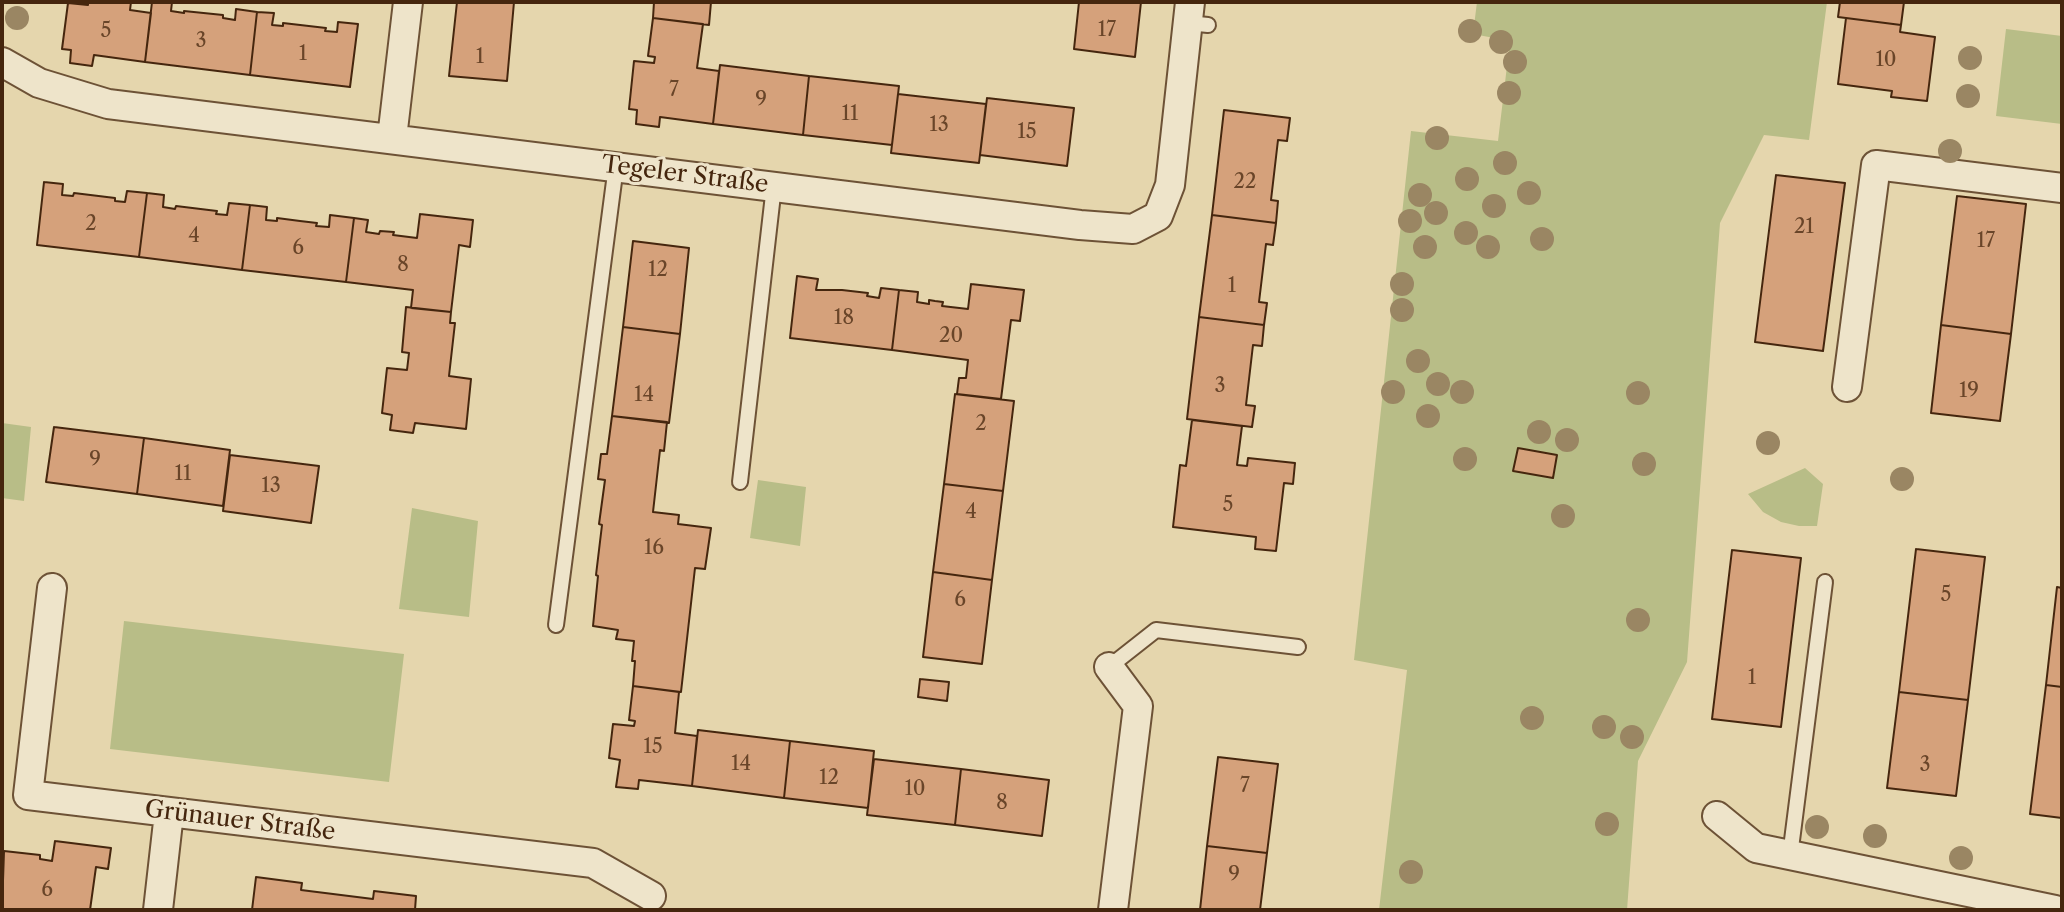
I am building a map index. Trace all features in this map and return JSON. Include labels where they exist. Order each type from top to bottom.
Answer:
[{"type":"street","points":[[392,138],[408,2]]},
{"type":"street","name":"Tegeler Straße","points":[[2,62],[39,83],[108,104],[1080,225],[1133,229],[1158,216],[1170,185],[1195,16]]},
{"type":"street","points":[[1847,387],[1876,165],[2062,188]]},
{"type":"street","name":"Grünauer Straße","points":[[52,588],[28,795],[593,863],[651,896]]},
{"type":"street","points":[[1109,667],[1138,706],[1113,910]]},
{"type":"street","points":[[158,910],[169,813]]},
{"type":"street","points":[[1717,816],[1756,848],[2055,910]]},
{"type":"lane","points":[[556,625],[616,166]]},
{"type":"lane","points":[[740,482],[774,186]]},
{"type":"lane","points":[[1790,856],[1825,582]]},
{"type":"lane","points":[[1109,667],[1156,630],[1298,647]]},
{"type":"green space","points":[[1477,2],[1827,2],[1809,140],[1764,135],[1720,223],[1687,662],[1638,761],[1627,910],[1379,910],[1407,670],[1354,660],[1411,131],[1498,141],[1510,41],[1473,34]]},
{"type":"green space","points":[[2006,29],[2062,36],[2062,124],[1996,116]]},
{"type":"green space","points":[[2,423],[31,427],[24,501],[2,498]]},
{"type":"green space","points":[[1805,468],[1823,484],[1817,526],[1781,522],[1763,512],[1748,494]]},
{"type":"green space","points":[[758,480],[806,487],[800,546],[750,538]]},
{"type":"green space","points":[[412,508],[478,521],[469,617],[399,609]]},
{"type":"green space","points":[[124,621],[404,654],[389,782],[110,749]]},
{"type":"building","points":[[88,2],[131,2],[130,10],[151,13],[145,62],[94,55],[92,66],[70,63],[71,50],[62,49],[68,3],[88,5]]},
{"type":"building","points":[[152,2],[172,2],[171,11],[223,15],[223,18],[235,20],[236,9],[257,12],[250,75],[145,62]]},
{"type":"building","points":[[457,2],[514,2],[507,81],[449,76]]},
{"type":"building","points":[[654,2],[711,2],[709,25],[653,18]]},
{"type":"building","points":[[1079,2],[1141,2],[1135,57],[1074,49]]},
{"type":"building","points":[[1840,2],[1904,2],[1901,25],[1838,17]]},
{"type":"building","points":[[257,12],[274,13],[272,25],[283,26],[283,23],[337,32],[338,22],[358,24],[350,87],[250,75]]},
{"type":"building","points":[[653,18],[703,24],[697,68],[719,71],[713,124],[660,117],[659,127],[636,124],[637,110],[629,109],[634,61],[654,63],[655,57],[648,56]]},
{"type":"building","points":[[1846,18],[1901,25],[1900,32],[1935,37],[1927,101],[1891,97],[1892,91],[1838,84]]},
{"type":"building","points":[[720,65],[809,76],[803,135],[713,124]]},
{"type":"building","points":[[809,76],[899,86],[892,145],[803,135]]},
{"type":"building","points":[[898,94],[986,104],[979,163],[891,153]]},
{"type":"building","points":[[987,98],[1074,108],[1067,166],[980,155]]},
{"type":"building","points":[[1224,110],[1290,118],[1287,141],[1278,140],[1271,200],[1278,201],[1276,223],[1212,215]]},
{"type":"building","points":[[1776,175],[1845,183],[1823,351],[1755,342]]},
{"type":"building","points":[[44,182],[63,184],[62,195],[73,196],[74,193],[115,198],[115,201],[125,202],[127,191],[147,193],[139,257],[37,245]]},
{"type":"building","points":[[147,193],[164,195],[163,207],[217,211],[216,214],[227,215],[229,203],[250,205],[242,270],[139,257]]},
{"type":"building","points":[[1957,196],[2026,204],[2011,334],[1941,325]]},
{"type":"building","points":[[250,205],[267,207],[266,220],[277,221],[277,218],[329,227],[330,215],[354,218],[346,282],[242,270]]},
{"type":"building","points":[[420,214],[473,220],[470,247],[459,245],[451,312],[411,308],[413,290],[346,282],[354,218],[368,220],[366,232],[394,232],[393,235],[417,238]]},
{"type":"building","points":[[1212,215],[1276,223],[1273,245],[1266,244],[1259,302],[1267,303],[1264,325],[1199,317]]},
{"type":"building","points":[[633,241],[689,248],[680,334],[623,327]]},
{"type":"building","points":[[797,276],[818,279],[816,290],[868,293],[867,296],[879,298],[881,288],[899,290],[892,350],[790,338]]},
{"type":"building","points":[[971,284],[1024,290],[1020,321],[1011,320],[1001,399],[957,394],[959,378],[966,378],[968,360],[892,350],[899,290],[918,292],[917,302],[929,304],[929,300],[943,302],[942,306],[968,309]]},
{"type":"building","points":[[406,307],[451,312],[450,323],[455,323],[449,376],[471,379],[466,429],[415,423],[413,433],[390,430],[392,415],[382,413],[387,368],[407,370],[409,353],[402,352]]},
{"type":"building","points":[[1199,317],[1264,325],[1262,346],[1253,345],[1246,405],[1255,406],[1252,427],[1187,419]]},
{"type":"building","points":[[1941,325],[2011,334],[2000,421],[1931,413]]},
{"type":"building","points":[[623,327],[680,334],[669,423],[612,416]]},
{"type":"building","points":[[955,394],[1014,401],[1003,491],[944,484]]},
{"type":"building","points":[[612,416],[667,422],[664,451],[660,450],[653,512],[679,515],[678,524],[711,528],[705,569],[695,568],[681,692],[633,686],[634,641],[616,639],[618,630],[593,626],[605,480],[598,479],[601,454],[607,454]]},
{"type":"building","points":[[1192,420],[1242,426],[1237,465],[1247,466],[1248,458],[1295,463],[1293,484],[1284,483],[1276,551],[1255,549],[1256,537],[1173,527],[1180,465],[1186,466]]},
{"type":"building","points":[[54,427],[144,438],[137,494],[46,482]]},
{"type":"building","points":[[144,438],[230,450],[223,506],[137,494]]},
{"type":"building","points":[[1518,448],[1557,455],[1553,478],[1513,471]]},
{"type":"building","points":[[230,455],[319,466],[311,523],[223,511]]},
{"type":"building","points":[[944,484],[1003,491],[992,580],[933,572]]},
{"type":"building","points":[[1916,549],[1985,557],[1968,700],[1899,692]]},
{"type":"building","points":[[1732,550],[1801,558],[1781,727],[1712,719]]},
{"type":"building","points":[[933,572],[992,580],[982,664],[923,657]]},
{"type":"building","points":[[2057,587],[2062,588],[2062,687],[2046,685]]},
{"type":"building","points":[[920,679],[949,682],[947,701],[918,697]]},
{"type":"building","points":[[2046,685],[2062,687],[2062,818],[2030,814]]},
{"type":"building","points":[[633,686],[679,692],[675,733],[697,736],[692,786],[639,780],[638,789],[616,787],[620,760],[609,758],[613,724],[634,726],[635,721],[629,720]]},
{"type":"building","points":[[1899,692],[1968,700],[1956,796],[1887,788]]},
{"type":"building","points":[[698,730],[790,741],[784,798],[692,786]]},
{"type":"building","points":[[790,741],[874,751],[868,808],[784,798]]},
{"type":"building","points":[[1218,757],[1278,764],[1267,853],[1207,846]]},
{"type":"building","points":[[874,759],[961,769],[955,825],[867,815]]},
{"type":"building","points":[[961,769],[1049,780],[1042,836],[955,825]]},
{"type":"building","points":[[55,841],[111,848],[108,869],[96,867],[90,910],[2,910],[4,851],[40,855],[40,859],[52,861]]},
{"type":"building","points":[[1207,846],[1267,853],[1260,910],[1200,910]]},
{"type":"building","points":[[256,877],[302,883],[301,890],[373,899],[374,891],[416,896],[415,910],[252,910]]}]
